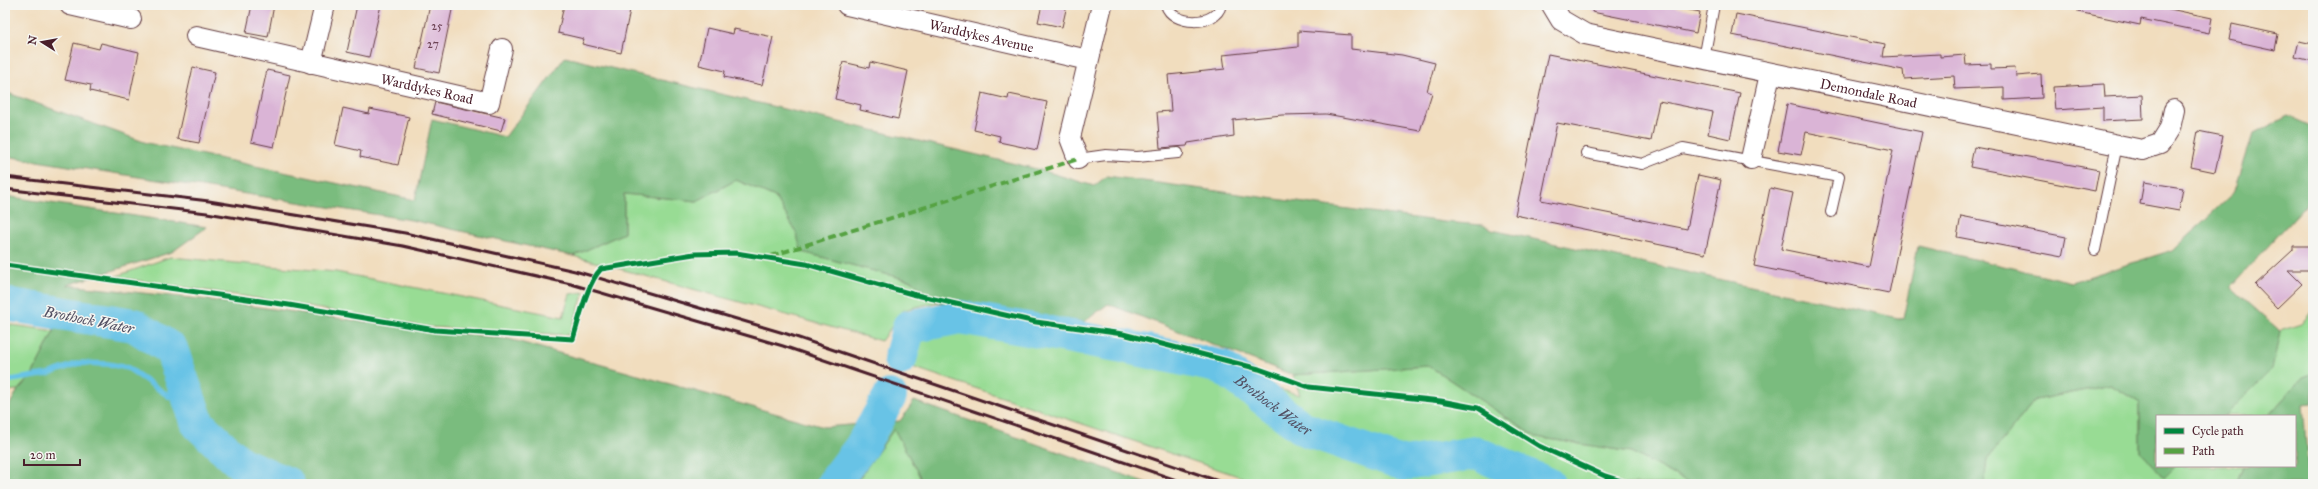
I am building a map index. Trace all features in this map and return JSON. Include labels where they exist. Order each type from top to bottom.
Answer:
[{"type":"street","points":[[75,5],[131,19]]},
{"type":"street","points":[[311,63],[325,5]]},
{"type":"street","name":"Warddykes Avenue","points":[[847,5],[876,8],[1088,60]]},
{"type":"street","points":[[1078,159],[1070,138],[1102,5]]},
{"type":"street","name":"Demondale Road","points":[[1552,5],[1561,20],[1585,34],[1770,74],[2142,150],[2160,144],[2170,128],[2174,110]]},
{"type":"street","name":"Warddykes Road","points":[[196,36],[489,103],[502,49]]},
{"type":"street","points":[[1751,159],[1770,74]]},
{"type":"lane","points":[[1166,5],[1178,17],[1190,21],[1200,21],[1211,18],[1221,5]]},
{"type":"lane","points":[[1704,59],[1714,5]]},
{"type":"lane","points":[[2095,250],[2117,145]]},
{"type":"lane","points":[[1586,153],[1642,164],[1683,148],[1751,159],[1839,177],[1832,212]]},
{"type":"lane","points":[[1078,159],[1106,155],[1137,157],[1178,153]]},
{"type":"green space","points":[[565,57],[1041,170],[1094,186],[1107,176],[1444,222],[1483,225],[1492,230],[1903,319],[1918,246],[2072,282],[2173,250],[2235,191],[2253,134],[2288,116],[2313,127],[2313,197],[2231,287],[2280,331],[2272,369],[2226,415],[2156,415],[2156,467],[2175,467],[2164,478],[2140,451],[2140,403],[2111,385],[2035,400],[1987,459],[1984,484],[1692,484],[1631,452],[1536,437],[1429,366],[1293,375],[1108,304],[1084,322],[937,302],[912,281],[802,252],[795,230],[775,197],[736,180],[697,201],[624,194],[624,233],[573,256],[411,220],[5,156],[5,92],[147,143],[415,200],[432,119],[505,137]]},
{"type":"green space","points":[[736,180],[775,197],[795,230],[803,252],[912,281],[937,302],[904,310],[881,341],[573,256],[624,233],[624,194],[697,201]]},
{"type":"green space","points":[[5,196],[207,227],[172,252],[67,285],[209,300],[351,320],[509,339],[824,427],[900,421],[914,401],[1150,484],[924,484],[894,429],[855,484],[5,484],[5,413],[18,390],[32,375],[54,331],[44,299],[5,294]]},
{"type":"green space","points":[[170,257],[336,272],[563,317],[570,294],[584,292],[570,335],[427,327],[243,296],[114,277]]},
{"type":"green space","points":[[2313,310],[2313,374],[2303,377],[2269,415],[2226,415],[2271,369],[2280,331],[2301,324]]},
{"type":"green space","points":[[5,324],[54,331],[32,375],[18,390],[5,391]]},
{"type":"green space","points":[[963,326],[1218,372],[1300,395],[1293,375],[1429,366],[1536,437],[1631,452],[1692,484],[1262,484],[909,366],[918,334]]},
{"type":"green space","points":[[2313,374],[2313,403],[2303,404],[2309,484],[2236,484],[2243,467],[2296,467],[2296,415],[2269,415],[2303,377]]},
{"type":"green space","points":[[2111,385],[2140,403],[2140,451],[2164,478],[2175,467],[2243,467],[2236,484],[1984,484],[1987,459],[2035,400]]},
{"type":"green space","points":[[894,429],[924,484],[855,484]]},
{"type":"building","points":[[252,5],[274,5],[268,37],[246,33]]},
{"type":"building","points":[[357,5],[381,5],[369,57],[347,52]]},
{"type":"building","points":[[430,5],[453,5],[439,73],[416,68]]},
{"type":"building","points":[[564,5],[631,5],[621,53],[582,44],[584,39],[558,33]]},
{"type":"building","points":[[1042,5],[1067,5],[1062,27],[1038,22]]},
{"type":"building","points":[[1593,5],[1665,5],[1700,12],[1696,33],[1592,12]]},
{"type":"building","points":[[2079,5],[2151,5],[2212,18],[2209,33],[2141,19],[2140,25],[2078,12]]},
{"type":"building","points":[[1736,14],[1885,44],[1883,57],[1940,54],[1940,57],[1965,55],[1966,65],[1991,64],[1991,69],[2015,68],[2016,76],[2041,74],[2042,98],[2004,100],[2004,87],[1955,89],[1954,76],[1904,79],[1903,70],[1732,35]]},
{"type":"building","points":[[2232,24],[2278,34],[2275,50],[2229,40]]},
{"type":"building","points":[[707,28],[733,34],[734,29],[773,37],[762,85],[724,77],[725,71],[699,65]]},
{"type":"building","points":[[1298,31],[1351,35],[1351,49],[1402,55],[1435,63],[1427,91],[1432,93],[1420,131],[1326,114],[1282,115],[1233,120],[1234,136],[1188,143],[1187,146],[1160,148],[1157,112],[1171,111],[1168,75],[1225,69],[1223,55],[1298,47]]},
{"type":"building","points":[[2299,41],[2313,44],[2313,61],[2295,57]]},
{"type":"building","points":[[74,43],[99,49],[101,43],[139,52],[129,100],[90,91],[91,85],[65,80]]},
{"type":"building","points":[[1548,54],[1740,93],[1730,139],[1708,134],[1713,112],[1659,101],[1651,141],[1557,123],[1541,200],[1687,229],[1698,175],[1721,180],[1705,254],[1515,215]]},
{"type":"building","points":[[843,62],[869,68],[870,62],[908,71],[898,119],[860,110],[861,105],[835,99]]},
{"type":"building","points":[[193,67],[215,72],[199,143],[177,139]]},
{"type":"building","points":[[267,70],[290,75],[274,147],[251,142]]},
{"type":"building","points":[[2104,84],[2105,97],[2142,95],[2143,119],[2103,121],[2103,107],[2055,110],[2053,87]]},
{"type":"building","points":[[982,93],[1008,99],[1009,94],[1047,102],[1037,150],[999,142],[1000,136],[974,130]]},
{"type":"building","points":[[435,102],[505,118],[501,131],[432,114]]},
{"type":"building","points":[[1787,104],[1922,132],[1889,293],[1754,266],[1770,188],[1793,193],[1781,249],[1869,267],[1893,150],[1806,132],[1801,155],[1778,151]]},
{"type":"building","points":[[343,108],[369,114],[370,109],[409,117],[398,165],[360,157],[361,151],[335,145]]},
{"type":"building","points":[[2198,131],[2223,136],[2215,172],[2191,167]]},
{"type":"building","points":[[1974,147],[2099,170],[2095,191],[1970,167]]},
{"type":"building","points":[[2144,182],[2183,188],[2179,211],[2140,204]]},
{"type":"building","points":[[1961,216],[2066,237],[2062,257],[1957,237]]},
{"type":"building","points":[[2293,246],[2313,246],[2313,270],[2288,270],[2302,284],[2277,308],[2255,285],[2293,250]]},
{"type":"waterway","name":"Brothock Water","points":[[5,304],[134,325],[171,349],[198,424],[240,463],[288,484]]},
{"type":"waterway","name":"Brothock Water","points":[[900,359],[909,327],[960,317],[1123,346],[1222,367],[1304,429],[1404,464],[1476,453],[1548,484]]},
{"type":"waterway","points":[[5,381],[48,374],[79,363],[108,364],[128,368],[170,397],[189,399]]},
{"type":"waterway","name":"Brothock Water","points":[[833,484],[861,447],[890,396]]},
{"type":"railway","points":[[5,177],[209,201],[405,233],[575,271],[787,334],[1227,484]]},
{"type":"railway","points":[[5,189],[207,213],[403,246],[571,284],[783,346],[1188,484]]},
{"type":"marked path","points":[[771,256],[1078,159]]},
{"type":"cycle path","points":[[5,265],[289,305],[435,330],[573,339],[588,292],[596,275],[601,269],[694,254],[736,253],[806,264],[912,294],[1036,322],[1123,334],[1259,369],[1309,387],[1441,401],[1478,408],[1539,446],[1605,476],[1630,484]]}]
